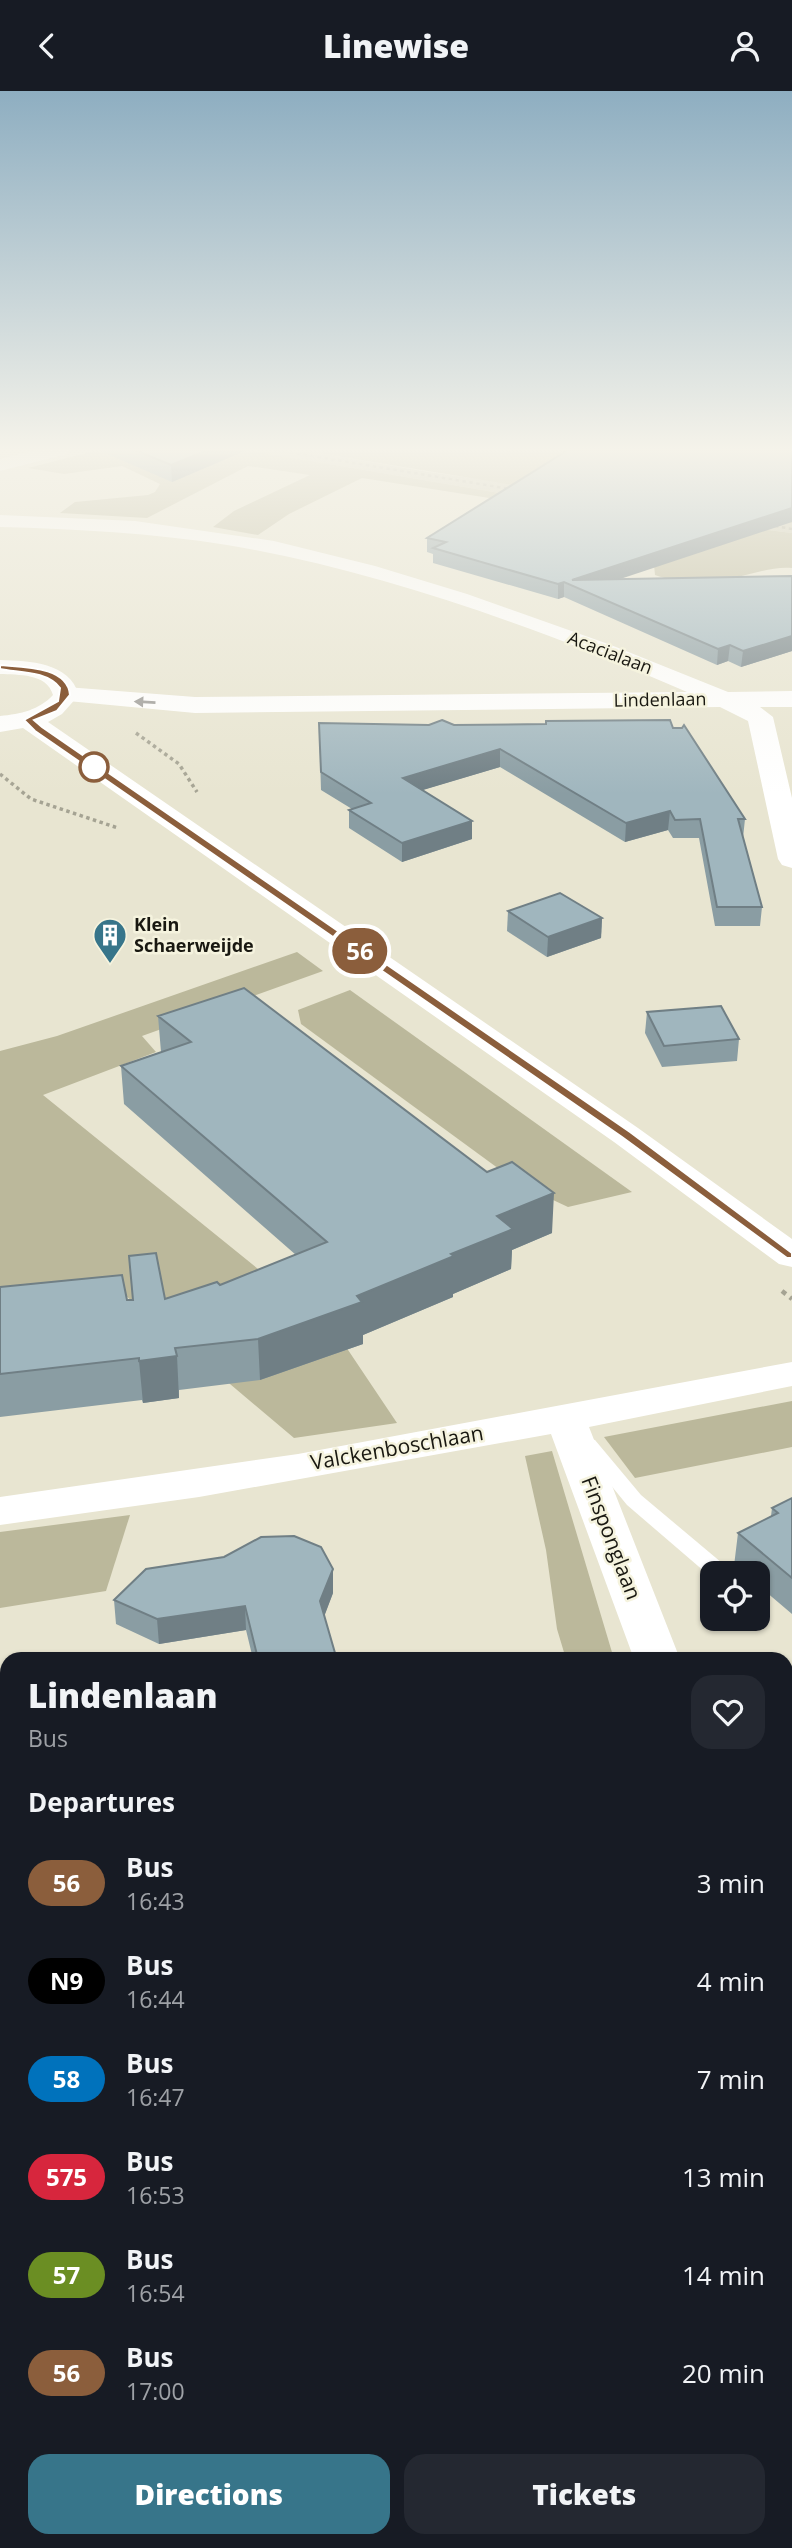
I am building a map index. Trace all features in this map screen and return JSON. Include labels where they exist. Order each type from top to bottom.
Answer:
[{"type":"street","name":"Acacialaan","points":[[343,565],[473,603],[625,658],[760,717],[792,859]]},
{"type":"street","points":[[0,667],[20,668],[50,675],[65,688],[65,695],[54,709],[14,722]]},
{"type":"street","name":"Lindenlaan","points":[[65,695],[195,705],[792,699]]},
{"type":"street","points":[[14,722],[626,1135],[792,1256]]},
{"type":"street","name":"Valckenboschlaan","points":[[0,1511],[127,1496],[565,1418],[792,1374]]},
{"type":"street","name":"Finsponglaan","points":[[565,1418],[654,1652]]},
{"type":"lane","points":[[565,1418],[634,1500],[706,1561]]},
{"type":"shaded area","points":[[654,565],[792,565],[792,568],[776,568],[735,578],[691,581],[655,575]]},
{"type":"shaded area","points":[[297,952],[323,971],[142,1036],[156,1052],[43,1095],[336,1332],[397,1423],[294,1438],[126,1296],[0,1313],[0,1051],[57,1036]]},
{"type":"shaded area","points":[[350,990],[632,1192],[568,1207],[521,1185],[301,1024],[298,1010]]},
{"type":"shaded area","points":[[792,1401],[792,1447],[635,1478],[604,1437]]},
{"type":"shaded area","points":[[552,1451],[612,1652],[564,1652],[557,1629],[546,1550],[525,1456]]},
{"type":"shaded area","points":[[130,1515],[106,1591],[0,1608],[0,1532]]},
{"type":"building","points":[[491,565],[619,565],[572,580],[792,576],[792,636],[743,651],[730,645],[718,649],[564,582],[558,584]]},
{"type":"building","points":[[442,720],[454,725],[670,720],[673,728],[682,728],[684,725],[745,819],[738,819],[762,907],[717,907],[700,819],[675,820],[670,811],[626,823],[500,749],[403,778],[472,821],[402,843],[349,810],[371,803],[321,772],[319,723],[429,725]]},
{"type":"building","points":[[560,893],[602,918],[548,937],[508,911]]},
{"type":"building","points":[[244,988],[487,1172],[512,1162],[554,1193],[497,1216],[513,1229],[357,1296],[362,1302],[258,1339],[175,1348],[177,1356],[0,1374],[0,1287],[122,1275],[127,1300],[133,1300],[129,1256],[156,1253],[165,1299],[217,1282],[220,1285],[327,1242],[121,1066],[191,1042],[158,1016]]},
{"type":"building","points":[[721,1006],[739,1039],[664,1046],[647,1012]]},
{"type":"building","points":[[792,1498],[792,1578],[738,1533],[778,1513],[772,1508]]},
{"type":"building","points":[[294,1536],[321,1547],[333,1569],[320,1601],[335,1652],[256,1652],[245,1606],[157,1619],[114,1600],[146,1569],[224,1557],[261,1537]]},
{"type":"bus line","name":"56","points":[[0,667],[20,668],[50,675],[65,688],[62,702],[54,709],[28,720],[39,729],[626,1135],[792,1256]]},
{"type":"place","name":"Klein Schaerweijde","points":[[110,965]]}]
